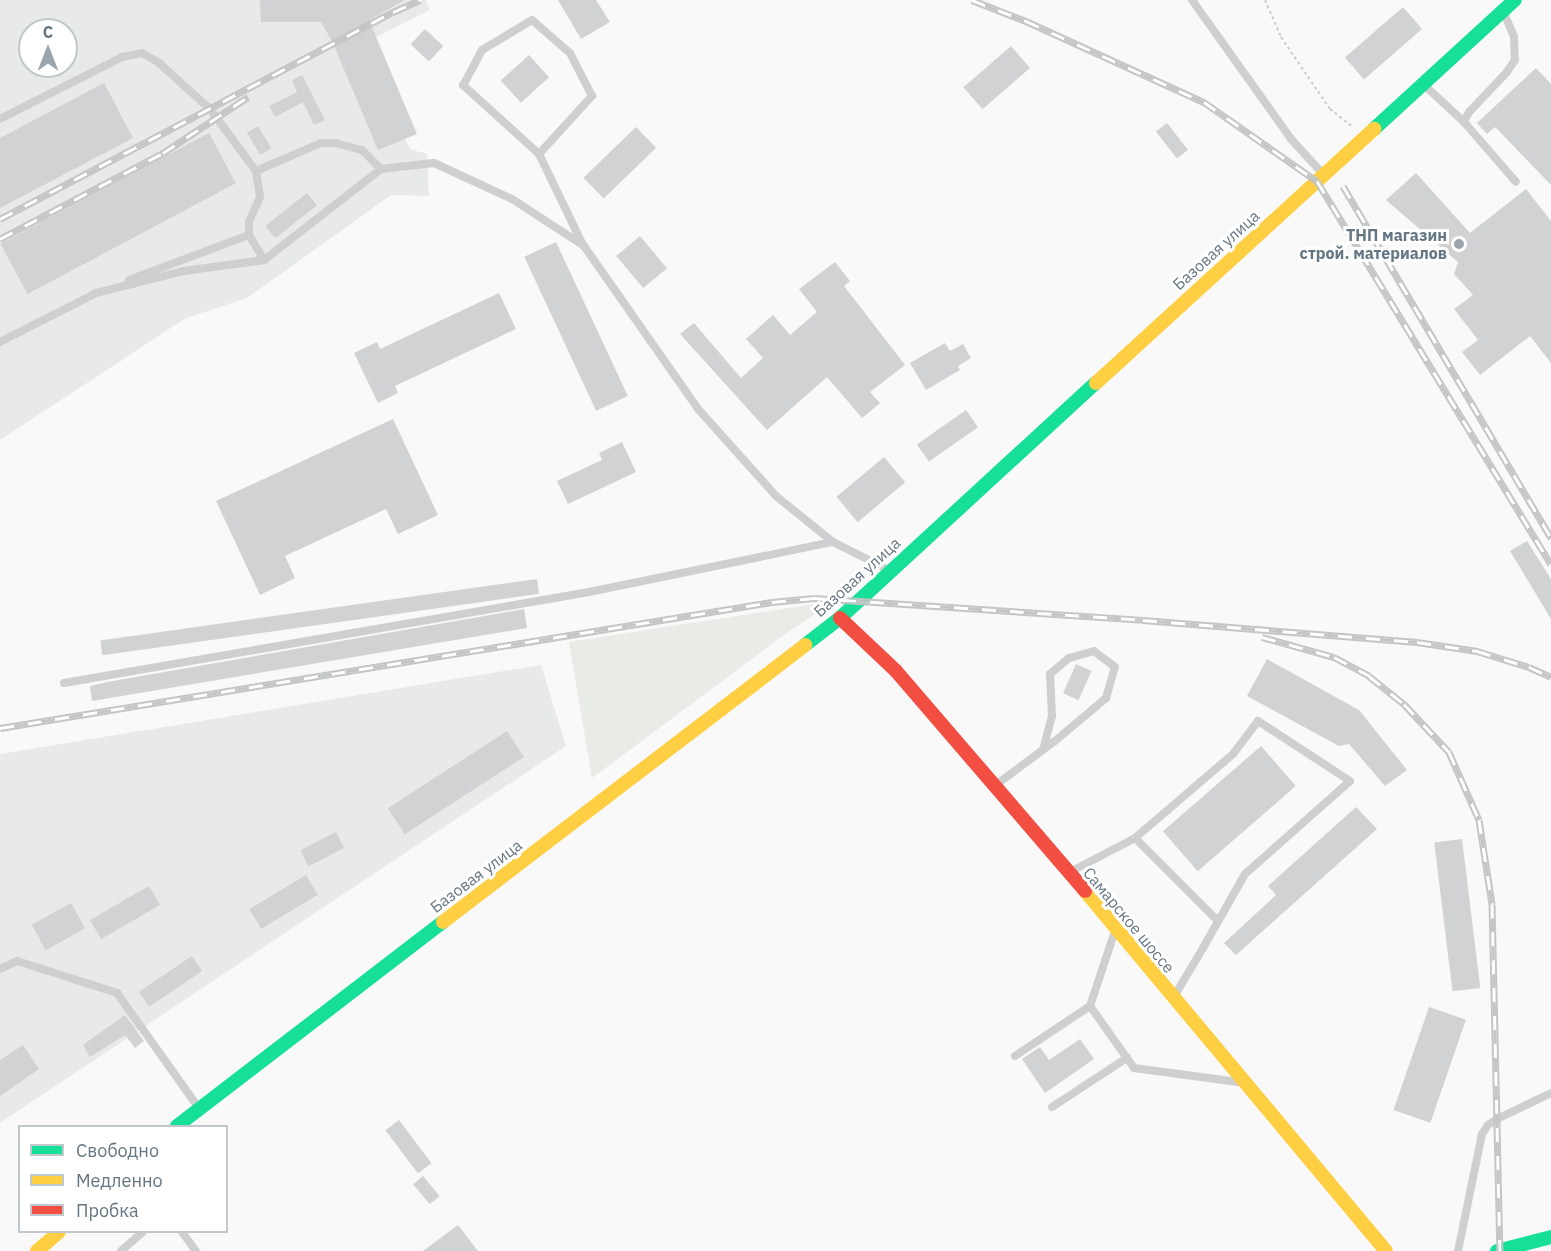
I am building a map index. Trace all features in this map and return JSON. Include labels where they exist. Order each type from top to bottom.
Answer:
[{"type":"street","name":"Базовая улица","points":[[178,1125],[840,618],[1515,0]]},
{"type":"street","name":"Самарское шоссе","points":[[840,618],[896,671],[996,785],[1386,1251]]},
{"type":"street","points":[[38,1251],[58,1233]]},
{"type":"street","points":[[1497,1251],[1551,1237]]},
{"type":"lane","points":[[1192,0],[1291,139],[1323,175]]},
{"type":"lane","points":[[1464,122],[1469,112],[1507,72],[1515,60],[1514,36],[1503,11]]},
{"type":"lane","points":[[539,154],[592,96],[570,52],[532,20],[482,50],[463,85],[539,154],[584,246],[698,409],[776,496],[833,542],[890,570]]},
{"type":"lane","points":[[0,119],[123,57],[142,53],[159,63],[210,109],[256,171],[260,197],[249,222],[249,235],[264,260]]},
{"type":"lane","points":[[1422,83],[1464,122],[1516,182]]},
{"type":"lane","points":[[256,171],[321,143],[335,142],[362,150],[381,169]]},
{"type":"lane","points":[[96,293],[184,271],[264,260],[381,169],[434,163],[512,199],[584,246]]},
{"type":"lane","points":[[0,342],[96,293],[249,235]]},
{"type":"lane","points":[[64,683],[589,592],[833,542]]},
{"type":"lane","points":[[996,785],[1042,750],[1106,698],[1115,667],[1094,651],[1069,658],[1050,675],[1052,716],[1042,750]]},
{"type":"lane","points":[[1069,873],[1135,838],[1233,754],[1258,721],[1350,781],[1245,874],[1173,999]]},
{"type":"lane","points":[[1135,838],[1218,921]]},
{"type":"lane","points":[[1014,1056],[1090,1006],[1115,929]]},
{"type":"lane","points":[[0,969],[17,962],[117,993],[199,1108]]},
{"type":"lane","points":[[1090,1006],[1134,1068],[1244,1083]]},
{"type":"lane","points":[[1052,1107],[1127,1058]]},
{"type":"lane","points":[[1458,1251],[1482,1134],[1488,1125],[1497,1119],[1551,1093]]},
{"type":"lane","points":[[121,1251],[142,1233]]},
{"type":"lane","points":[[183,1233],[196,1251]]},
{"type":"path","points":[[1264,0],[1281,37],[1330,109],[1365,136]]},
{"type":"shaded area","points":[[0,0],[426,0],[430,10],[362,44],[410,149],[427,154],[429,196],[391,195],[247,298],[186,318],[0,440]]},
{"type":"shaded area","points":[[834,601],[781,637],[592,778],[569,642]]},
{"type":"shaded area","points":[[541,665],[566,746],[0,1123],[0,754]]},
{"type":"building","points":[[260,0],[405,0],[369,20],[417,134],[378,150],[332,41],[321,22],[261,22]]},
{"type":"building","points":[[558,0],[596,0],[610,22],[581,39]]},
{"type":"building","points":[[1403,7],[1422,29],[1364,79],[1345,58]]},
{"type":"building","points":[[425,29],[443,46],[429,61],[411,44]]},
{"type":"building","points":[[1011,46],[1030,68],[982,109],[963,87]]},
{"type":"building","points":[[529,55],[549,77],[521,103],[501,80]]},
{"type":"building","points":[[1536,68],[1551,84],[1551,185],[1495,127],[1487,134],[1477,123]]},
{"type":"building","points":[[302,75],[325,120],[314,125],[303,102],[275,117],[269,106],[297,92],[292,80]]},
{"type":"building","points":[[104,83],[133,138],[0,208],[0,138]]},
{"type":"building","points":[[1167,123],[1188,150],[1177,158],[1156,132]]},
{"type":"building","points":[[258,126],[271,148],[260,155],[247,133]]},
{"type":"building","points":[[636,127],[656,148],[604,199],[583,178]]},
{"type":"building","points":[[209,133],[236,183],[27,294],[1,244]]},
{"type":"building","points":[[1416,173],[1470,233],[1526,189],[1551,221],[1551,363],[1530,336],[1480,375],[1462,352],[1478,340],[1454,309],[1473,295],[1454,274],[1458,262],[1386,200]]},
{"type":"building","points":[[307,193],[317,206],[275,238],[265,226]]},
{"type":"building","points":[[640,236],[667,268],[643,288],[616,256]]},
{"type":"building","points":[[556,242],[628,396],[596,411],[524,257]]},
{"type":"building","points":[[835,262],[850,281],[844,286],[905,365],[870,392],[880,403],[862,418],[827,377],[767,430],[680,334],[694,323],[741,378],[763,358],[746,339],[773,315],[790,335],[817,312],[799,289]]},
{"type":"building","points":[[499,293],[516,329],[395,386],[398,393],[378,403],[354,353],[377,342],[380,349]]},
{"type":"building","points":[[945,343],[950,351],[963,344],[971,358],[958,366],[960,370],[926,390],[910,363]]},
{"type":"building","points":[[966,410],[978,427],[929,462],[917,444]]},
{"type":"building","points":[[393,419],[438,515],[398,534],[386,509],[285,556],[295,578],[260,595],[216,501]]},
{"type":"building","points":[[622,442],[636,472],[568,504],[557,481],[602,460],[599,453]]},
{"type":"building","points":[[884,457],[905,482],[858,522],[837,497]]},
{"type":"building","points":[[1527,541],[1551,579],[1551,619],[1510,551]]},
{"type":"building","points":[[537,579],[539,594],[102,655],[100,640]]},
{"type":"building","points":[[524,609],[527,628],[92,701],[90,686],[107,682]]},
{"type":"building","points":[[1267,659],[1359,710],[1407,770],[1385,786],[1349,744],[1339,746],[1247,696]]},
{"type":"building","points":[[1076,664],[1092,671],[1079,700],[1063,693]]},
{"type":"building","points":[[507,731],[524,757],[405,834],[388,808]]},
{"type":"building","points":[[1261,746],[1296,786],[1198,871],[1163,831]]},
{"type":"building","points":[[1356,807],[1377,829],[1236,955],[1224,943],[1276,895],[1268,886]]},
{"type":"building","points":[[336,832],[344,848],[309,866],[300,850]]},
{"type":"building","points":[[1462,839],[1480,988],[1452,991],[1434,842]]},
{"type":"building","points":[[306,875],[318,895],[261,929],[249,909]]},
{"type":"building","points":[[149,886],[160,905],[101,939],[90,920]]},
{"type":"building","points":[[71,903],[85,928],[46,950],[32,925]]},
{"type":"building","points":[[192,956],[202,971],[149,1007],[139,992]]},
{"type":"building","points":[[1429,1007],[1466,1020],[1430,1123],[1394,1110]]},
{"type":"building","points":[[125,1015],[144,1041],[135,1048],[125,1035],[90,1057],[83,1045]]},
{"type":"building","points":[[1080,1039],[1094,1059],[1045,1093],[1022,1059],[1040,1047],[1049,1060]]},
{"type":"building","points":[[23,1045],[39,1069],[0,1096],[0,1060]]},
{"type":"building","points":[[399,1120],[431,1163],[418,1173],[385,1130]]},
{"type":"building","points":[[423,1176],[440,1196],[430,1204],[413,1184]]},
{"type":"building","points":[[458,1225],[478,1251],[423,1251]]},
{"type":"railway","points":[[0,219],[393,12],[420,0]]},
{"type":"railway","points":[[972,0],[1026,21],[1204,102],[1317,181],[1551,564]]},
{"type":"railway","points":[[0,239],[163,153],[248,97]]},
{"type":"railway","points":[[1343,186],[1551,538]]},
{"type":"railway","points":[[0,728],[772,602],[814,598],[1143,620],[1417,642],[1477,651],[1529,667],[1551,677]]},
{"type":"railway","points":[[1262,637],[1334,657],[1369,676],[1404,704],[1449,752],[1479,820],[1492,904],[1500,1251]]},
{"type":"traffic: fast","points":[[1374,129],[1515,0]]},
{"type":"traffic: fast","points":[[805,645],[840,618],[1096,383]]},
{"type":"traffic: fast","points":[[178,1125],[443,922]]},
{"type":"traffic: fast","points":[[1497,1251],[1551,1237]]},
{"type":"traffic: slow","points":[[1096,383],[1374,129]]},
{"type":"traffic: slow","points":[[443,922],[805,645]]},
{"type":"traffic: slow","points":[[1085,891],[1386,1251]]},
{"type":"traffic: slow","points":[[37,1251],[58,1233]]},
{"type":"traffic: jam","points":[[840,618],[896,671],[1085,891]]},
{"type":"place","name":"ТНП магазин строй. материалов","points":[[1459,244]]}]
